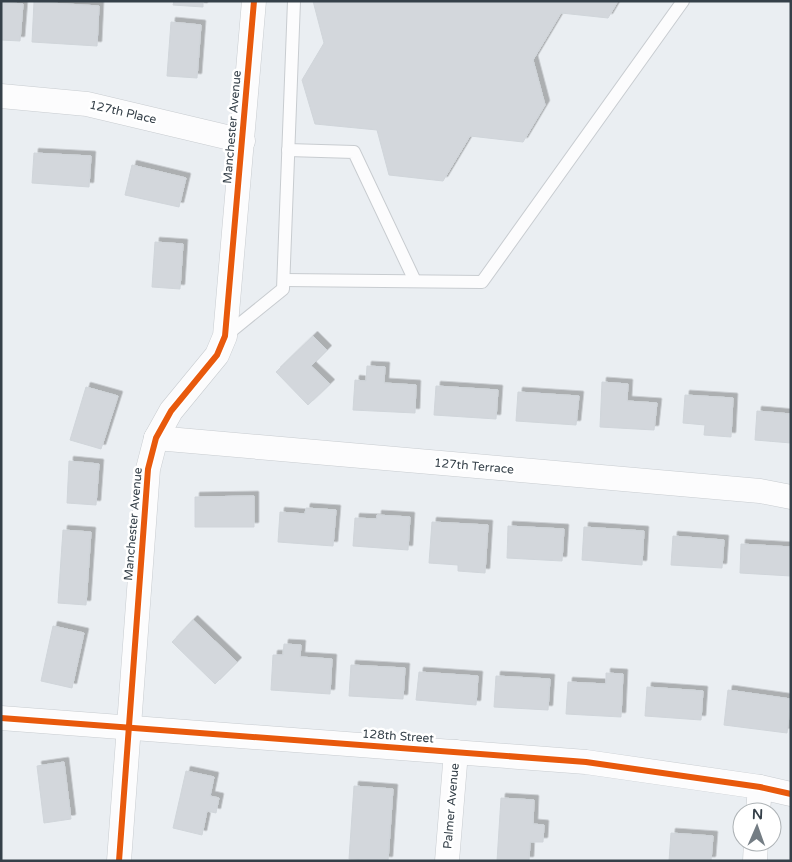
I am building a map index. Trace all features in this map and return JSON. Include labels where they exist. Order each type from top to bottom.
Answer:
[{"type":"street","name":"Manchester Avenue","points":[[119,861],[148,469],[156,438],[171,411],[217,355],[224,336],[243,141],[254,1]]},
{"type":"street","name":"127th Place","points":[[1,96],[87,104],[243,141]]},
{"type":"street","name":"127th Terrace","points":[[156,438],[760,492],[791,497]]},
{"type":"street","name":"128th Street","points":[[1,718],[586,762],[760,787],[791,794]]},
{"type":"street","name":"Palmer Avenue","points":[[447,861],[456,752]]},
{"type":"street","points":[[759,802],[760,787]]},
{"type":"lane","points":[[224,336],[284,289],[294,1]]},
{"type":"lane","points":[[284,280],[482,282],[683,1]]},
{"type":"lane","points":[[288,150],[354,152],[415,281]]},
{"type":"building","points":[[174,1],[203,1],[203,7],[173,5]]},
{"type":"building","points":[[313,1],[618,1],[608,18],[561,13],[533,60],[545,105],[523,142],[470,136],[443,181],[389,175],[377,130],[315,124],[302,80],[324,43]]},
{"type":"building","points":[[1,2],[23,4],[20,41],[1,40]]},
{"type":"building","points":[[34,2],[99,6],[97,46],[32,42]]},
{"type":"building","points":[[171,22],[201,25],[197,78],[167,76]]},
{"type":"building","points":[[34,153],[91,156],[89,187],[32,183]]},
{"type":"building","points":[[132,165],[186,178],[179,207],[125,195]]},
{"type":"building","points":[[155,242],[183,244],[180,289],[152,287]]},
{"type":"building","points":[[313,336],[327,350],[311,366],[330,384],[308,405],[276,372]]},
{"type":"building","points":[[367,366],[385,367],[384,383],[416,385],[415,413],[353,410],[355,380],[366,381]]},
{"type":"building","points":[[602,382],[628,384],[627,401],[657,403],[654,430],[600,427]]},
{"type":"building","points":[[436,386],[498,390],[496,419],[434,415]]},
{"type":"building","points":[[86,387],[118,396],[101,449],[70,440]]},
{"type":"building","points":[[518,392],[579,396],[576,425],[516,421]]},
{"type":"building","points":[[685,395],[733,398],[731,437],[704,435],[705,425],[683,423]]},
{"type":"building","points":[[757,411],[791,414],[791,443],[755,440]]},
{"type":"building","points":[[69,461],[99,464],[96,505],[67,503]]},
{"type":"building","points":[[254,496],[254,527],[195,527],[195,497]]},
{"type":"building","points":[[306,508],[336,510],[333,546],[278,542],[280,512],[305,514]]},
{"type":"building","points":[[377,515],[410,517],[408,550],[353,546],[355,518],[377,519]]},
{"type":"building","points":[[432,522],[488,525],[485,573],[458,571],[458,565],[429,563]]},
{"type":"building","points":[[508,526],[564,529],[562,561],[507,558]]},
{"type":"building","points":[[584,527],[644,531],[642,565],[582,560]]},
{"type":"building","points":[[63,530],[91,532],[86,605],[58,603]]},
{"type":"building","points":[[673,536],[724,540],[722,568],[671,565]]},
{"type":"building","points":[[741,544],[791,547],[791,576],[740,573]]},
{"type":"building","points":[[193,620],[237,662],[215,684],[172,642]]},
{"type":"building","points":[[53,626],[84,633],[72,688],[41,681]]},
{"type":"building","points":[[284,644],[301,645],[300,657],[332,659],[330,694],[271,690],[273,655],[283,655]]},
{"type":"building","points":[[351,665],[405,668],[403,699],[349,696]]},
{"type":"building","points":[[419,672],[478,676],[476,705],[416,700]]},
{"type":"building","points":[[606,673],[623,674],[621,717],[566,714],[568,682],[606,684]]},
{"type":"building","points":[[496,676],[550,679],[548,710],[494,707]]},
{"type":"building","points":[[647,687],[703,691],[701,720],[645,716]]},
{"type":"building","points":[[728,690],[791,699],[787,733],[724,725]]},
{"type":"building","points":[[64,762],[71,819],[44,823],[37,766]]},
{"type":"building","points":[[186,771],[214,777],[210,796],[219,798],[216,813],[207,811],[202,835],[173,828]]},
{"type":"building","points":[[354,786],[393,789],[388,861],[349,859]]},
{"type":"building","points":[[501,798],[534,800],[533,824],[544,825],[543,842],[530,842],[529,861],[497,861]]},
{"type":"building","points":[[671,833],[713,836],[711,861],[669,861]]},
{"type":"cycle path","points":[[119,861],[148,469],[156,438],[171,411],[217,355],[225,336],[254,1]]},
{"type":"cycle path","points":[[1,718],[586,762],[760,787],[791,794]]}]
